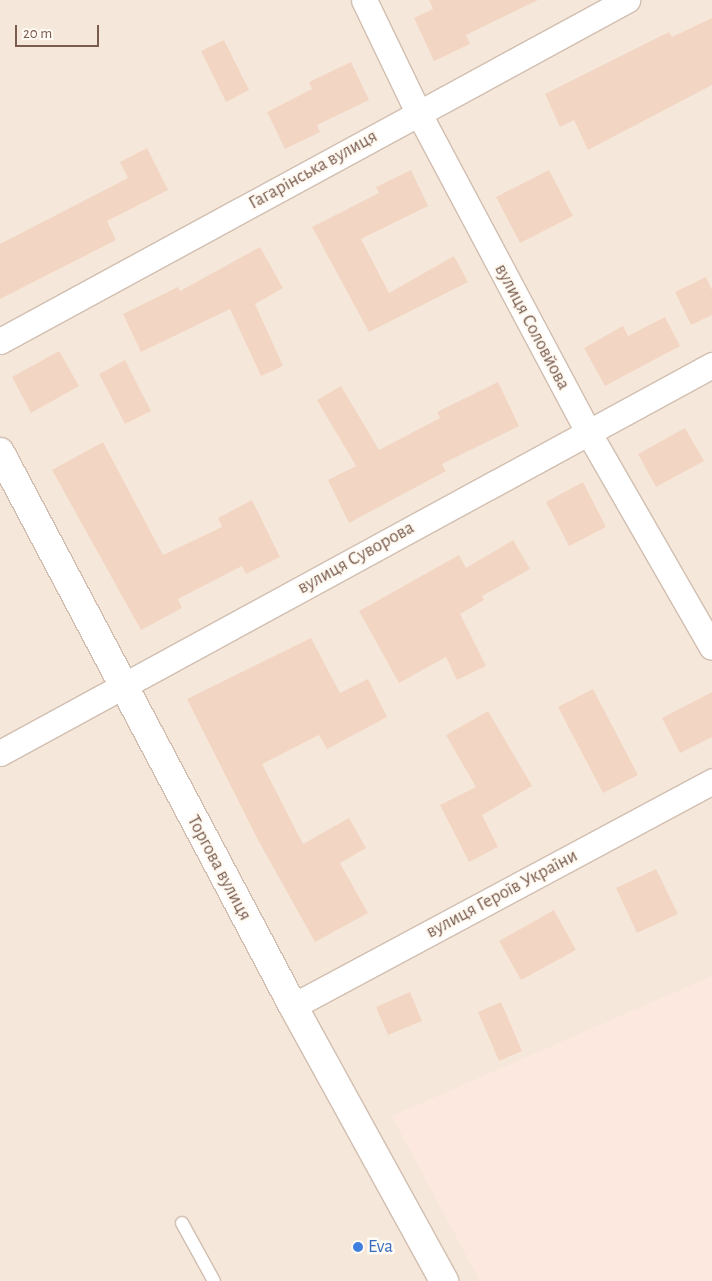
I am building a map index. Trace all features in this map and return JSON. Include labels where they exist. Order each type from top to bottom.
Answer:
[{"type":"main road","name":"Торгова вулиця","points":[[0,452],[123,688],[293,1006],[444,1281]]},
{"type":"street","name":"вулиця Соловйова","points":[[364,0],[418,112],[587,430],[712,647]]},
{"type":"street","name":"Гагарінська вулиця","points":[[0,342],[418,112],[627,0]]},
{"type":"street","name":"вулиця Суворова","points":[[0,752],[123,688],[587,430],[712,365]]},
{"type":"street","name":"вулиця Героїв України","points":[[293,1006],[712,781]]},
{"type":"lane","points":[[182,1223],[214,1281]]},
{"type":"shaded area","points":[[0,0],[712,0],[712,1281],[0,1281]]},
{"type":"shaded area","points":[[712,976],[712,1281],[480,1281],[392,1116]]},
{"type":"building","points":[[429,0],[538,0],[466,35],[470,44],[434,61],[414,18],[433,9]]},
{"type":"building","points":[[712,18],[712,85],[588,150],[574,120],[560,127],[545,94],[669,32],[672,37]]},
{"type":"building","points":[[224,40],[249,90],[226,102],[201,51]]},
{"type":"building","points":[[351,62],[369,100],[317,125],[320,132],[285,149],[267,112],[312,89],[309,82]]},
{"type":"building","points":[[147,148],[168,190],[107,221],[116,240],[0,299],[0,244],[128,178],[120,162]]},
{"type":"building","points":[[411,170],[428,206],[361,239],[389,293],[454,256],[468,282],[369,332],[312,227],[379,193],[376,187]]},
{"type":"building","points":[[549,170],[573,216],[520,243],[496,197]]},
{"type":"building","points":[[260,247],[283,288],[255,304],[283,366],[261,376],[230,309],[141,352],[123,314],[178,287],[180,291]]},
{"type":"building","points":[[706,277],[712,290],[712,315],[691,325],[675,292]]},
{"type":"building","points":[[665,317],[680,346],[605,386],[584,348],[623,326],[628,336]]},
{"type":"building","points":[[59,351],[79,386],[31,413],[12,377]]},
{"type":"building","points":[[125,360],[151,411],[125,424],[99,374]]},
{"type":"building","points":[[498,382],[519,426],[442,464],[446,471],[349,523],[328,480],[356,466],[317,400],[341,386],[379,450],[440,418],[437,412]]},
{"type":"building","points":[[685,428],[704,461],[656,487],[638,454]]},
{"type":"building","points":[[103,442],[163,555],[222,527],[218,518],[252,500],[280,557],[246,574],[242,566],[178,599],[182,608],[141,630],[52,470]]},
{"type":"building","points":[[583,482],[606,527],[569,546],[546,502]]},
{"type":"building","points":[[513,540],[530,569],[482,596],[484,600],[460,614],[486,666],[457,680],[446,657],[399,683],[359,611],[459,555],[466,568]]},
{"type":"building","points":[[311,638],[340,693],[368,679],[387,717],[327,749],[319,735],[262,764],[303,844],[349,818],[366,848],[340,863],[368,913],[315,942],[258,840],[187,699]]},
{"type":"building","points":[[593,689],[638,775],[603,793],[558,707]]},
{"type":"building","points":[[712,692],[712,737],[680,753],[662,718]]},
{"type":"building","points":[[488,711],[532,786],[482,815],[498,847],[469,862],[440,805],[476,787],[446,735]]},
{"type":"building","points":[[656,869],[678,914],[637,933],[616,888]]},
{"type":"building","points":[[554,910],[576,950],[521,980],[499,941]]},
{"type":"building","points":[[410,992],[422,1021],[388,1035],[376,1007]]},
{"type":"building","points":[[501,1002],[522,1051],[499,1061],[478,1012]]},
{"type":"place","name":"Eva","points":[[358,1247]]}]
